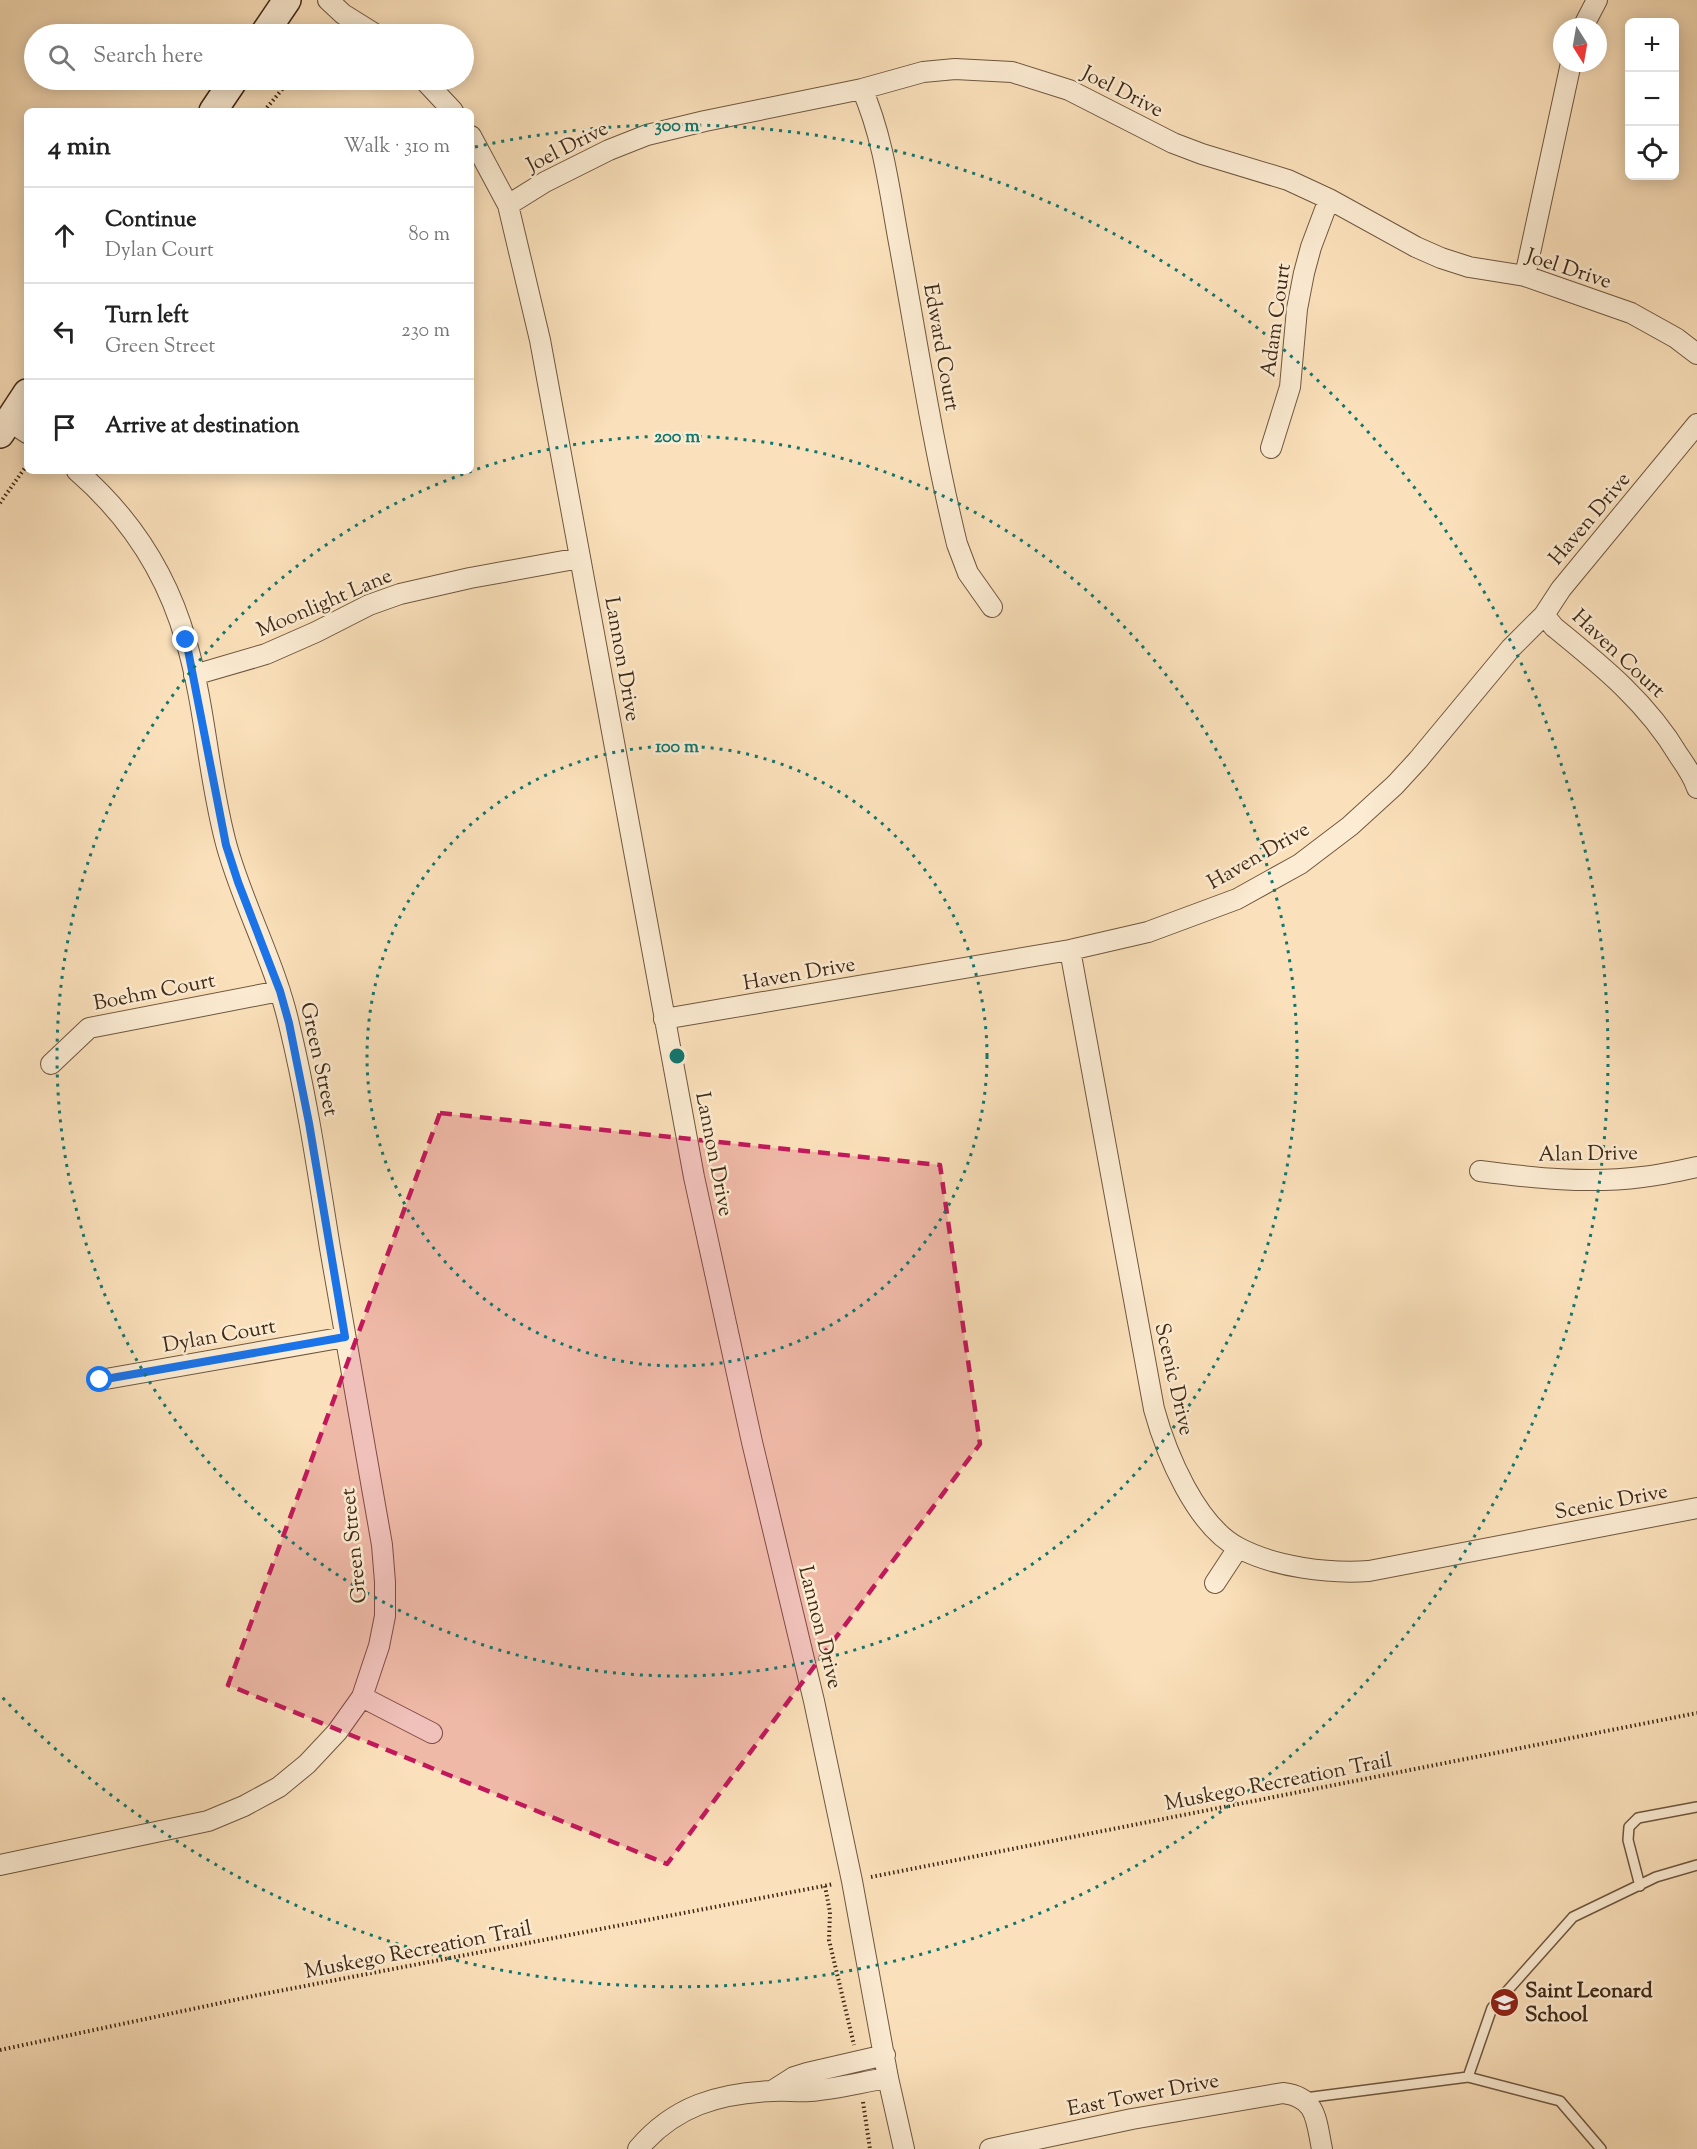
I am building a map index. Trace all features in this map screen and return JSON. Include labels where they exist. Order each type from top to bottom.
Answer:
[{"type":"street","points":[[270,24],[286,0]]},
{"type":"street","points":[[328,0],[343,14],[359,24]]},
{"type":"street","points":[[1588,18],[1597,0]]},
{"type":"street","name":"Joel Drive","points":[[508,205],[545,182],[609,150],[647,135],[716,118],[862,89],[923,72],[955,69],[1012,72],[1069,90],[1173,143],[1288,180],[1441,258],[1469,267],[1525,276],[1631,313],[1676,338],[1697,354]]},
{"type":"street","points":[[1525,276],[1569,72]]},
{"type":"street","name":"Edward Court","points":[[862,89],[868,102],[885,164],[918,352],[957,544],[968,573],[992,607]]},
{"type":"street","points":[[215,108],[227,90]]},
{"type":"street","points":[[433,90],[450,108]]},
{"type":"street","name":"Lannon Drive","points":[[474,142],[508,205],[540,339],[694,1177],[752,1442],[821,1734],[904,2149]]},
{"type":"street","name":"Adam Court","points":[[1271,448],[1290,387],[1297,309],[1304,273],[1329,199]]},
{"type":"street","points":[[12,429],[24,400]]},
{"type":"street","name":"Haven Drive","points":[[664,1019],[1070,950],[1148,932],[1237,899],[1300,864],[1350,826],[1395,785],[1418,760],[1511,648],[1544,615],[1561,589],[1697,424]]},
{"type":"street","name":"Green Street","points":[[0,1864],[208,1821],[244,1806],[279,1787],[307,1764],[337,1732],[363,1697],[379,1646],[385,1616],[382,1545],[309,1123],[289,1023],[280,991],[226,845],[194,675],[186,640],[172,601],[137,535],[116,509],[80,474]]},
{"type":"street","name":"Moonlight Lane","points":[[194,675],[266,654],[369,605],[400,594],[470,578],[580,558]]},
{"type":"street","name":"Haven Court","points":[[1544,615],[1554,627],[1620,682],[1647,710],[1665,732],[1697,788]]},
{"type":"street","name":"Scenic Drive","points":[[1070,950],[1154,1409],[1161,1435],[1173,1462],[1202,1514],[1218,1532],[1238,1548],[1272,1560],[1345,1573],[1369,1571],[1697,1508]]},
{"type":"street","name":"Boehm Court","points":[[51,1064],[89,1028],[280,991]]},
{"type":"street","name":"Alan Drive","points":[[1480,1171],[1537,1179],[1588,1180],[1642,1177],[1697,1167]]},
{"type":"street","name":"Dylan Court","points":[[100,1380],[345,1337]]},
{"type":"street","points":[[1215,1583],[1238,1548]]},
{"type":"street","points":[[363,1697],[432,1733]]},
{"type":"street","points":[[772,2091],[794,2077],[885,2055]]},
{"type":"street","points":[[638,2149],[666,2121],[680,2112],[716,2098],[772,2091],[811,2091],[888,2078]]},
{"type":"street","name":"East Tower Drive","points":[[990,2149],[1266,2094],[1283,2093],[1305,2098]]},
{"type":"street","points":[[1305,2098],[1316,2117],[1322,2149]]},
{"type":"lane","points":[[1640,1886],[1628,1840],[1629,1827],[1638,1818],[1697,1807]]},
{"type":"lane","points":[[1467,2077],[1492,2008],[1573,1917],[1656,1877],[1697,1865]]},
{"type":"lane","points":[[1305,2098],[1467,2077],[1560,2101],[1601,2149]]},
{"type":"path","points":[[267,108],[282,90]]},
{"type":"path","points":[[0,503],[24,469]]},
{"type":"path","name":"Muskego Recreation Trail","points":[[865,1878],[1697,1713]]},
{"type":"path","name":"Muskego Recreation Trail","points":[[0,2050],[258,1995],[843,1882]]},
{"type":"path","points":[[825,1886],[830,1912],[829,1940],[855,2050]]},
{"type":"path","points":[[862,2096],[870,2149]]},
{"type":"highlighted area","points":[[440,1113],[940,1165],[980,1444],[667,1864],[228,1685]]},
{"type":"place","name":"Saint Leonard School","points":[[1504,2002]]},
{"type":"route","points":[[100,1380],[345,1337],[309,1123],[289,1023],[280,991],[226,845],[186,640]]}]
